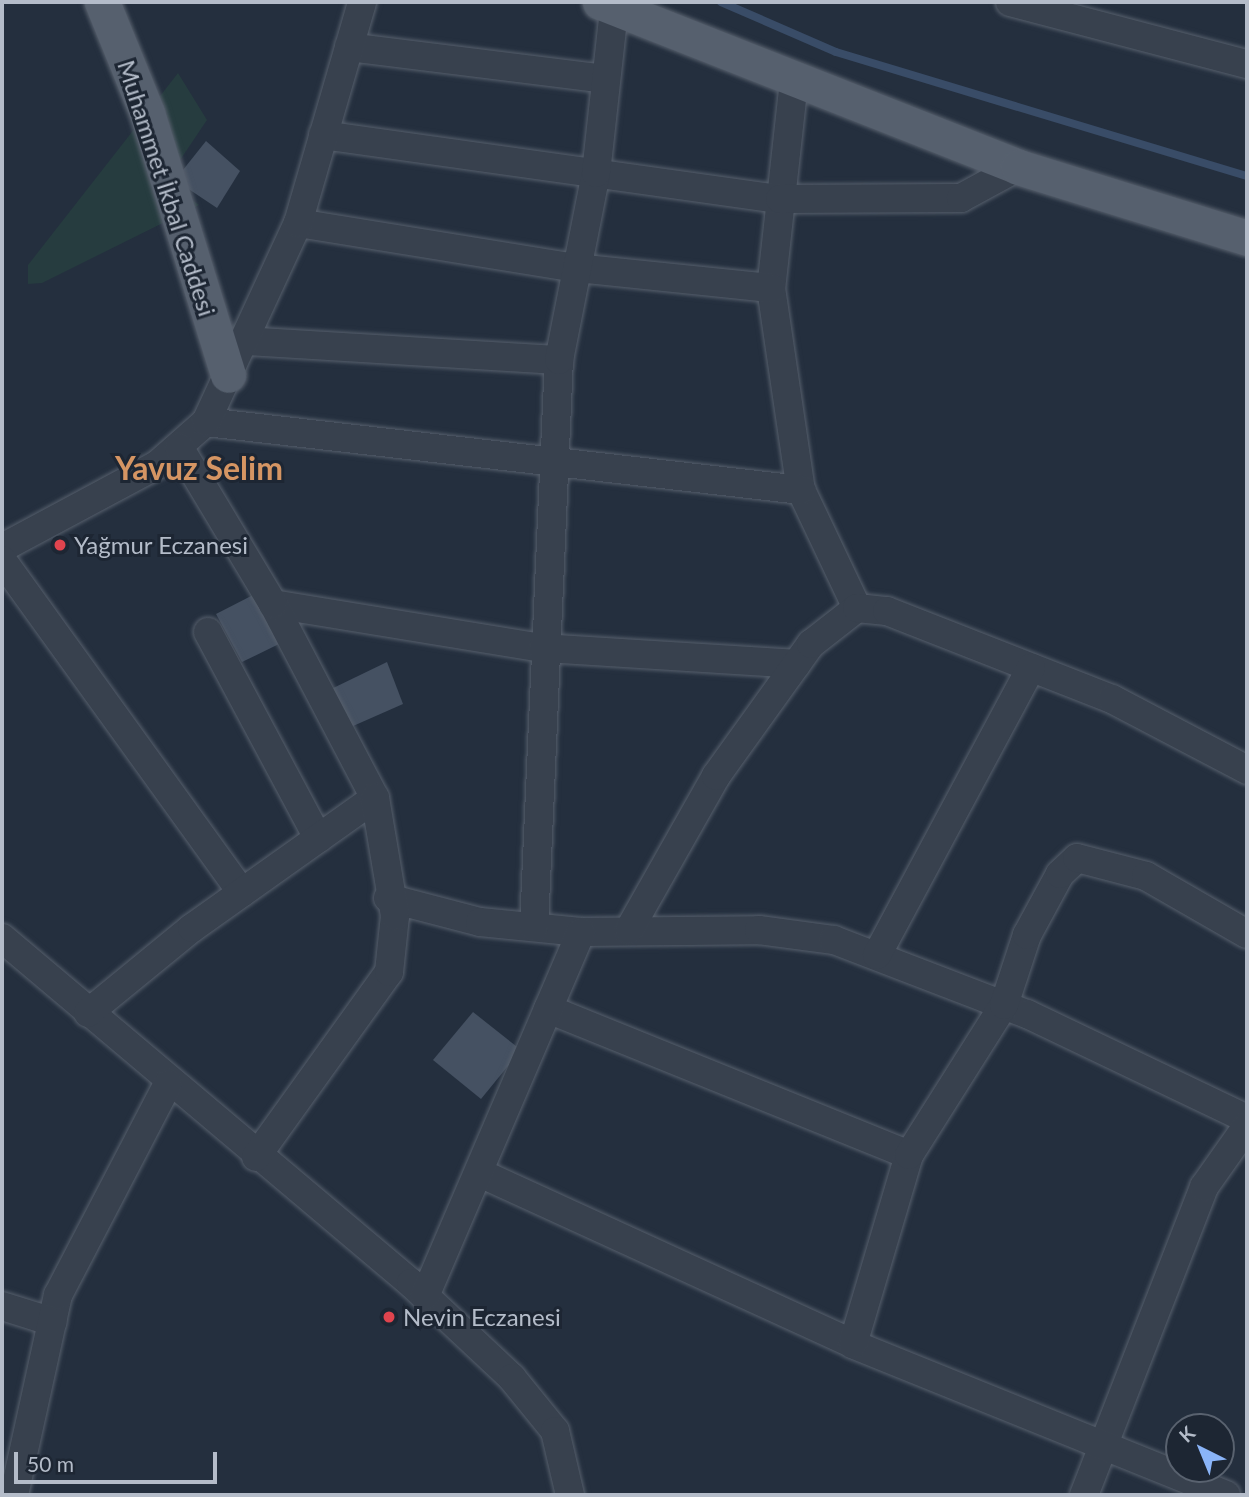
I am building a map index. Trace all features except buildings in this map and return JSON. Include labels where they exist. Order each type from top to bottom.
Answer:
[{"type":"main road","name":"Muhammet İkbal Caddesi","points":[[102,2],[146,113],[228,375]]},
{"type":"main road","points":[[607,6],[1018,167],[1247,238]]},
{"type":"street","points":[[2,548],[179,447],[206,422],[298,223],[362,2]]},
{"type":"street","points":[[1023,3],[1247,64]]},
{"type":"street","points":[[534,927],[543,648],[559,360],[596,173],[605,79],[607,6]]},
{"type":"street","points":[[349,47],[605,79]]},
{"type":"street","points":[[793,81],[771,288],[801,490],[857,608]]},
{"type":"street","points":[[323,135],[780,199],[961,198],[1018,167]]},
{"type":"street","points":[[298,223],[577,268],[771,288]]},
{"type":"street","points":[[245,341],[559,360]]},
{"type":"street","points":[[206,422],[801,490]]},
{"type":"street","points":[[179,447],[273,604],[375,798],[388,898],[395,916],[389,972],[256,1157]]},
{"type":"street","points":[[2,560],[242,893]]},
{"type":"street","points":[[273,604],[543,648],[796,664]]},
{"type":"street","points":[[629,930],[716,776],[796,664],[857,608],[887,611],[1112,699],[1247,769]]},
{"type":"street","points":[[208,632],[318,838]]},
{"type":"street","points":[[877,956],[1031,668]]},
{"type":"street","points":[[89,1013],[242,893],[375,798]]},
{"type":"street","points":[[853,1344],[909,1156],[1003,1005],[1027,935],[1059,874],[1077,858],[1146,876],[1247,934]]},
{"type":"street","points":[[388,898],[480,922],[581,932],[759,930],[834,940],[1003,1005],[1247,1119]]},
{"type":"street","points":[[425,1296],[480,1173],[581,932]]},
{"type":"street","points":[[2,938],[168,1084],[425,1296],[512,1378],[555,1431],[570,1495]]},
{"type":"street","points":[[548,1009],[909,1156]]},
{"type":"street","points":[[12,1480],[53,1322],[75,1260],[168,1084]]},
{"type":"street","points":[[1084,1495],[1204,1187],[1247,1126]]},
{"type":"street","points":[[480,1173],[853,1344],[1226,1495]]},
{"type":"street","points":[[2,1306],[53,1322]]},
{"type":"green space","points":[[178,73],[207,120],[166,181],[199,205],[42,283],[28,284],[28,265]]},
{"type":"waterway","points":[[721,2],[836,52],[1247,176]]},
{"type":"place","name":"Yağmur Eczanesi","points":[[60,545]]},
{"type":"place","name":"Nevin Eczanesi","points":[[389,1317]]},
{"type":"district","name":"Yavuz Selim","points":[[199,468]]}]
